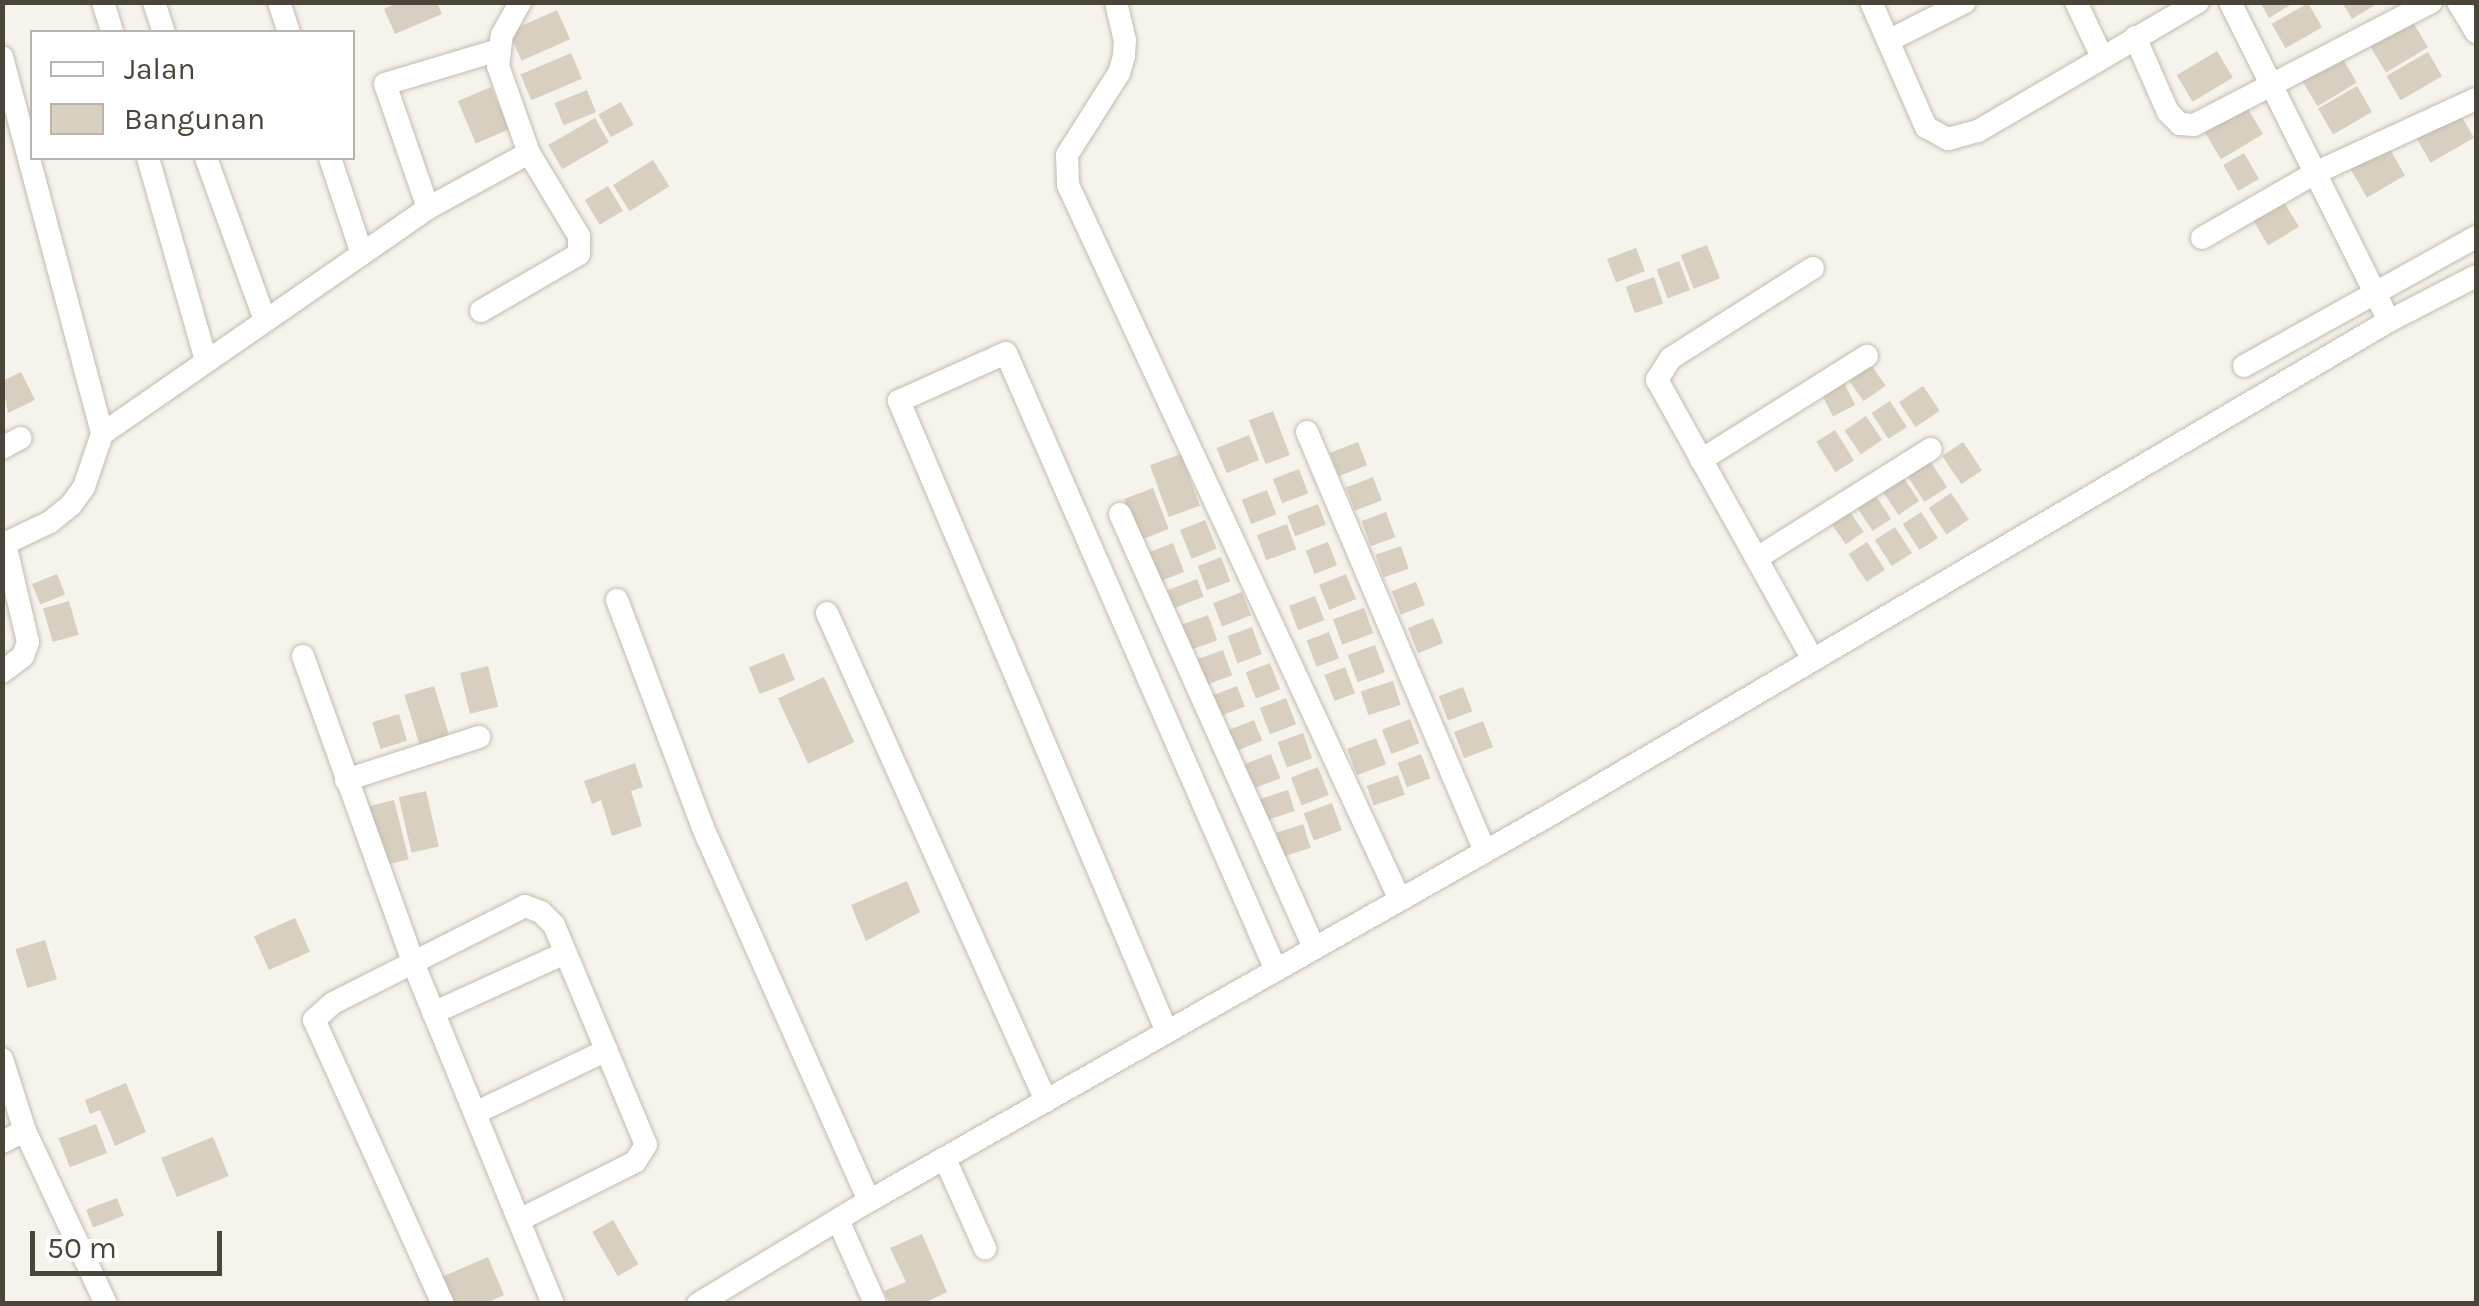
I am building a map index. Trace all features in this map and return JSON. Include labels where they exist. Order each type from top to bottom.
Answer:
[{"type":"street","points":[[103,2],[111,30]]},
{"type":"street","points":[[154,2],[163,30]]},
{"type":"street","points":[[279,2],[288,30]]},
{"type":"street","points":[[481,311],[579,254],[578,236],[529,154],[507,102],[498,50],[509,18],[520,2]]},
{"type":"street","points":[[1116,2],[1124,56],[1119,73],[1067,155],[1068,186],[1400,900]]},
{"type":"street","points":[[1871,2],[1926,127],[1948,140],[1978,131],[2101,55],[2198,2]]},
{"type":"street","points":[[1888,41],[1966,2]]},
{"type":"street","points":[[2076,2],[2101,55]]},
{"type":"street","points":[[2230,2],[2389,321]]},
{"type":"street","points":[[2135,37],[2168,112],[2180,124],[2203,122],[2431,2]]},
{"type":"street","points":[[2458,2],[2476,32]]},
{"type":"street","points":[[428,208],[385,84],[498,50]]},
{"type":"street","points":[[2,57],[102,434],[84,487],[71,505],[50,522],[4,544],[28,642],[23,656],[2,672]]},
{"type":"street","points":[[2202,238],[2316,173],[2476,99]]},
{"type":"street","points":[[102,434],[428,208],[529,154]]},
{"type":"street","points":[[149,160],[206,360]]},
{"type":"street","points":[[207,160],[265,320]]},
{"type":"street","points":[[331,160],[362,254]]},
{"type":"street","points":[[2244,366],[2476,237]]},
{"type":"street","points":[[1812,660],[1662,391],[1658,373],[1671,358],[1814,268]]},
{"type":"street","points":[[698,1304],[843,1228],[869,1201],[948,1166],[1046,1101],[1486,852],[2389,321],[2476,276]]},
{"type":"street","points":[[1167,1032],[899,402],[1006,353],[1276,970]]},
{"type":"street","points":[[1701,460],[1868,356]]},
{"type":"street","points":[[1307,432],[1486,852]]},
{"type":"street","points":[[1757,558],[1931,449]]},
{"type":"street","points":[[1120,514],[1314,948]]},
{"type":"street","points":[[617,600],[703,828],[869,1201]]},
{"type":"street","points":[[827,614],[1046,1101]]},
{"type":"street","points":[[304,656],[414,965],[553,1304]]},
{"type":"street","points":[[346,780],[480,737]]},
{"type":"street","points":[[444,1304],[314,1028],[322,1010],[525,906],[541,912],[554,925],[646,1144],[635,1162],[519,1220]]},
{"type":"street","points":[[434,1013],[566,953]]},
{"type":"street","points":[[475,1112],[606,1050]]},
{"type":"street","points":[[2,1059],[25,1130],[106,1304]]},
{"type":"street","points":[[2,1142],[25,1130]]},
{"type":"street","points":[[948,1166],[984,1248]]},
{"type":"street","points":[[843,1228],[871,1292]]},
{"type":"building","points":[[399,2],[437,2],[442,14],[395,34],[384,9]]},
{"type":"building","points":[[2260,2],[2295,2],[2269,18]]},
{"type":"building","points":[[2342,2],[2380,2],[2352,19]]},
{"type":"building","points":[[2308,3],[2322,27],[2286,48],[2272,24]]},
{"type":"building","points":[[557,10],[570,39],[522,61],[509,32]]},
{"type":"building","points":[[2411,19],[2428,47],[2386,73],[2369,44]]},
{"type":"building","points":[[2217,51],[2233,78],[2193,102],[2177,75]]},
{"type":"building","points":[[2428,52],[2442,76],[2400,100],[2386,76]]},
{"type":"building","points":[[571,53],[582,79],[531,100],[520,74]]},
{"type":"building","points":[[2341,56],[2357,83],[2318,106],[2302,80]]},
{"type":"building","points":[[2357,86],[2372,112],[2333,134],[2318,109]]},
{"type":"building","points":[[491,87],[509,129],[476,143],[458,101]]},
{"type":"building","points":[[587,90],[596,112],[564,125],[555,103]]},
{"type":"building","points":[[621,102],[634,125],[611,137],[598,115]]},
{"type":"building","points":[[2245,104],[2263,134],[2221,159],[2203,129]]},
{"type":"building","points":[[2458,110],[2474,138],[2431,163],[2415,135]]},
{"type":"building","points":[[595,118],[609,142],[562,169],[548,145]]},
{"type":"building","points":[[2388,146],[2405,175],[2367,197],[2350,168]]},
{"type":"building","points":[[2244,153],[2259,179],[2238,191],[2223,165]]},
{"type":"building","points":[[653,160],[669,186],[630,211],[613,185]]},
{"type":"building","points":[[608,186],[623,211],[600,225],[585,200]]},
{"type":"building","points":[[2284,202],[2299,227],[2268,245],[2253,221]]},
{"type":"building","points":[[1707,245],[1720,279],[1694,289],[1681,255]]},
{"type":"building","points":[[1636,248],[1645,271],[1616,282],[1607,259]]},
{"type":"building","points":[[1679,261],[1690,290],[1668,299],[1657,270]]},
{"type":"building","points":[[1654,277],[1663,303],[1635,313],[1626,287]]},
{"type":"building","points":[[1869,362],[1886,386],[1864,401],[1847,377]]},
{"type":"building","points":[[21,372],[35,400],[8,413],[2,381]]},
{"type":"building","points":[[1843,381],[1855,405],[1833,416],[1821,392]]},
{"type":"building","points":[[1923,386],[1940,411],[1916,427],[1899,402]]},
{"type":"building","points":[[1890,401],[1907,427],[1888,439],[1872,413]]},
{"type":"building","points":[[1273,411],[1290,455],[1266,464],[1249,420]]},
{"type":"building","points":[[1866,416],[1882,440],[1861,455],[1844,431]]},
{"type":"building","points":[[1835,430],[1854,461],[1835,472],[1816,442]]},
{"type":"building","points":[[1249,435],[1259,460],[1227,473],[1217,448]]},
{"type":"building","points":[[1358,442],[1367,465],[1339,476],[1330,453]]},
{"type":"building","points":[[1963,442],[1982,470],[1961,484],[1942,456]]},
{"type":"building","points":[[1181,454],[1200,506],[1169,517],[1150,465]]},
{"type":"building","points":[[1928,458],[1947,487],[1924,502],[1905,473]]},
{"type":"building","points":[[1299,469],[1308,493],[1282,503],[1273,479]]},
{"type":"building","points":[[1373,477],[1382,500],[1355,511],[1346,487]]},
{"type":"building","points":[[1903,477],[1919,501],[1898,515],[1882,491]]},
{"type":"building","points":[[1153,488],[1169,529],[1140,540],[1124,499]]},
{"type":"building","points":[[1267,490],[1276,514],[1251,524],[1242,500]]},
{"type":"building","points":[[1874,493],[1891,519],[1872,531],[1856,505]]},
{"type":"building","points":[[1951,493],[1969,520],[1947,535],[1929,508]]},
{"type":"building","points":[[1318,504],[1326,525],[1295,536],[1287,516]]},
{"type":"building","points":[[1386,512],[1395,537],[1371,546],[1362,521]]},
{"type":"building","points":[[1850,512],[1864,532],[1846,544],[1832,525]]},
{"type":"building","points":[[1921,512],[1938,538],[1919,550],[1903,524]]},
{"type":"building","points":[[1205,520],[1217,549],[1192,559],[1180,530]]},
{"type":"building","points":[[1287,524],[1296,549],[1266,560],[1257,535]]},
{"type":"building","points":[[1895,527],[1912,553],[1892,566],[1875,540]]},
{"type":"building","points":[[1328,542],[1337,565],[1315,574],[1306,551]]},
{"type":"building","points":[[1867,542],[1885,570],[1867,582],[1849,554]]},
{"type":"building","points":[[1173,543],[1184,572],[1159,582],[1148,553]]},
{"type":"building","points":[[1401,546],[1409,569],[1383,577],[1375,555]]},
{"type":"building","points":[[1221,557],[1230,581],[1207,590],[1198,566]]},
{"type":"building","points":[[57,574],[65,594],[40,605],[32,584]]},
{"type":"building","points":[[1346,574],[1356,599],[1329,610],[1319,585]]},
{"type":"building","points":[[1197,579],[1204,597],[1174,608],[1167,590]]},
{"type":"building","points":[[1416,582],[1425,605],[1401,615],[1392,591]]},
{"type":"building","points":[[1242,592],[1251,615],[1222,626],[1213,603]]},
{"type":"building","points":[[1315,596],[1324,620],[1298,630],[1289,606]]},
{"type":"building","points":[[69,601],[79,635],[53,642],[43,608]]},
{"type":"building","points":[[1364,608],[1373,633],[1342,645],[1333,619]]},
{"type":"building","points":[[1208,615],[1217,640],[1190,650],[1181,625]]},
{"type":"building","points":[[1433,618],[1443,643],[1418,653],[1408,628]]},
{"type":"building","points":[[1252,627],[1262,654],[1237,663],[1228,636]]},
{"type":"building","points":[[1329,632],[1339,658],[1317,667],[1307,641]]},
{"type":"building","points":[[1375,645],[1385,672],[1358,682],[1348,655]]},
{"type":"building","points":[[1223,650],[1232,675],[1206,685],[1197,660]]},
{"type":"building","points":[[784,653],[795,680],[760,694],[749,667]]},
{"type":"building","points":[[1270,663],[1280,689],[1256,698],[1246,672]]},
{"type":"building","points":[[488,666],[498,707],[470,714],[460,673]]},
{"type":"building","points":[[1345,667],[1355,693],[1334,701],[1324,675]]},
{"type":"building","points":[[824,677],[854,742],[808,764],[778,699]]},
{"type":"building","points":[[1393,681],[1401,705],[1368,715],[1361,692]]},
{"type":"building","points":[[434,686],[449,736],[420,745],[404,695]]},
{"type":"building","points":[[1237,686],[1245,707],[1218,717],[1210,696]]},
{"type":"building","points":[[1463,687],[1472,711],[1448,721],[1439,696]]},
{"type":"building","points":[[1286,698],[1296,724],[1270,734],[1260,708]]},
{"type":"building","points":[[399,714],[407,741],[380,749],[372,722]]},
{"type":"building","points":[[1410,719],[1419,743],[1391,754],[1382,730]]},
{"type":"building","points":[[1254,720],[1262,740],[1227,755],[1219,734]]},
{"type":"building","points":[[1483,721],[1493,747],[1464,758],[1454,732]]},
{"type":"building","points":[[1303,733],[1312,758],[1287,768],[1278,742]]},
{"type":"building","points":[[1376,738],[1386,764],[1357,775],[1347,749]]},
{"type":"building","points":[[1271,754],[1280,778],[1248,791],[1238,767]]},
{"type":"building","points":[[1421,754],[1430,778],[1407,787],[1398,763]]},
{"type":"building","points":[[635,763],[643,787],[631,791],[642,826],[612,836],[601,800],[592,804],[584,781]]},
{"type":"building","points":[[1318,767],[1329,795],[1302,805],[1291,777]]},
{"type":"building","points":[[1398,775],[1405,795],[1374,806],[1367,786]]},
{"type":"building","points":[[1288,790],[1295,811],[1266,820],[1259,799]]},
{"type":"building","points":[[426,791],[439,847],[412,853],[399,797]]},
{"type":"building","points":[[394,800],[409,859],[378,867],[363,808]]},
{"type":"building","points":[[1332,803],[1342,830],[1314,841],[1304,813]]},
{"type":"building","points":[[1303,824],[1311,848],[1284,856],[1276,833]]},
{"type":"building","points":[[907,881],[920,912],[866,941],[851,905]]},
{"type":"building","points":[[295,918],[310,952],[269,970],[254,936]]},
{"type":"building","points":[[45,940],[57,979],[27,988],[15,949]]},
{"type":"building","points":[[126,1083],[146,1132],[115,1146],[100,1110],[90,1114],[85,1100]]},
{"type":"building","points":[[96,1124],[107,1153],[70,1167],[59,1138]]},
{"type":"building","points":[[213,1137],[229,1176],[177,1197],[161,1158]]},
{"type":"building","points":[[117,1198],[124,1216],[93,1228],[86,1210]]},
{"type":"building","points":[[613,1220],[638,1264],[618,1276],[592,1232]]},
{"type":"building","points":[[922,1234],[947,1292],[922,1304],[890,1304],[884,1291],[906,1282],[890,1248]]},
{"type":"building","points":[[488,1257],[504,1295],[484,1304],[450,1304],[439,1278]]}]
